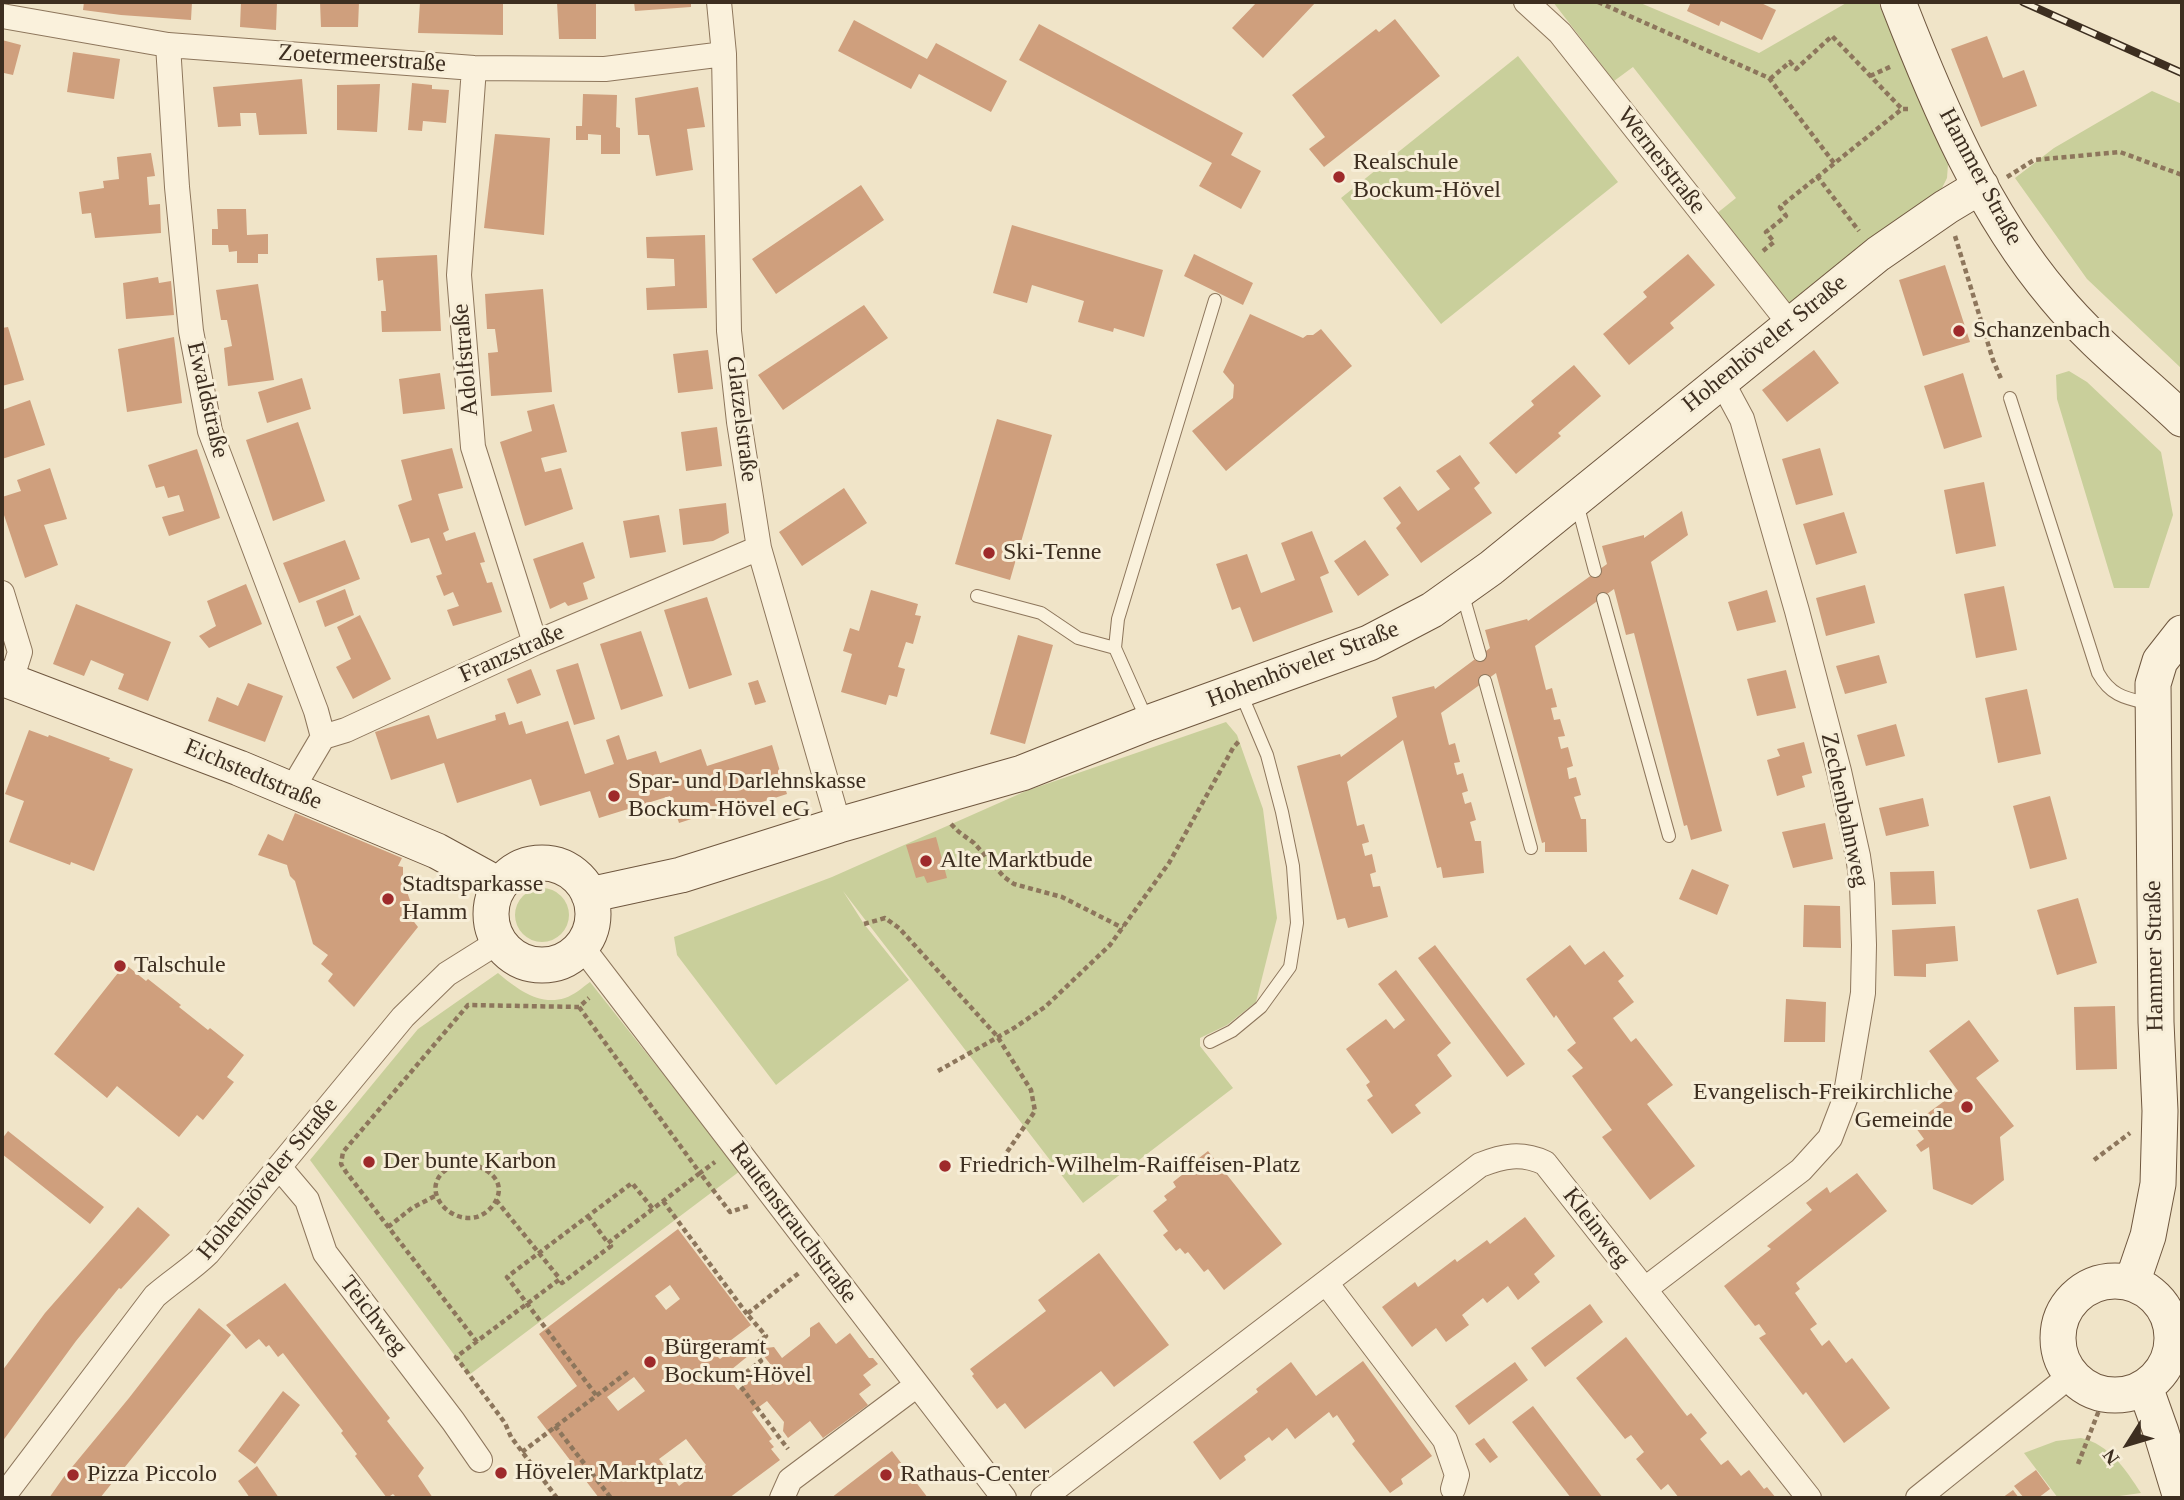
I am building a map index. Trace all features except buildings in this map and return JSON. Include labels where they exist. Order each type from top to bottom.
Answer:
[{"type":"street","name":"Glatzelstraße","points":[[719,2],[724,54],[729,331],[739,422],[759,548],[839,825]]},
{"type":"street","name":"Wernerstraße","points":[[1526,2],[1560,33],[1790,324]]},
{"type":"street","name":"Hammer Straße","points":[[1898,2],[1918,54],[1982,189],[1999,222],[2021,255],[2055,298],[2130,374],[2182,419]]},
{"type":"street","name":"Zoetermeerstraße","points":[[2,16],[168,45],[474,68],[605,69],[724,54]]},
{"type":"street","name":"Ewaldstraße","points":[[168,45],[177,187],[190,318],[210,431],[316,711],[323,737]]},
{"type":"street","name":"Adolfstraße","points":[[474,68],[459,275],[473,447],[535,643]]},
{"type":"street","name":"Hohenhöveler Straße","points":[[589,895],[681,875],[839,825],[1022,773],[1148,723],[1369,643],[1432,610],[1462,590],[1878,254],[1945,207],[1982,189]]},
{"type":"street","name":"Zechenbahnweg","points":[[1644,1289],[1801,1170],[1830,1138],[1845,1099],[1863,993],[1863,896],[1858,856],[1839,771],[1742,419],[1721,380]]},
{"type":"street","name":"Franzstraße","points":[[323,737],[346,730],[535,643],[759,548]]},
{"type":"street","points":[[2,593],[20,652],[6,680]]},
{"type":"street","name":"Hammer Straße","points":[[2132,1283],[2148,1236],[2158,1184],[2160,1111],[2156,1022],[2153,684],[2160,661],[2182,633]]},
{"type":"street","name":"Eichstedtstraße","points":[[6,680],[239,768],[437,851],[499,885]]},
{"type":"street","points":[[290,791],[323,737]]},
{"type":"street","points":[[555,864],[581,881],[589,895],[593,922],[589,935],[582,947],[570,958],[555,964],[538,966],[509,954],[498,942],[492,928],[492,898],[510,873],[524,866],[555,864]]},
{"type":"street","name":"Hohenhöveler Straße","points":[[2,1498],[155,1296],[208,1253],[403,1017],[447,974],[498,942]]},
{"type":"street","name":"Rautenstrauchstraße","points":[[582,947],[1004,1498]]},
{"type":"street","name":"Kleinweg","points":[[1043,1498],[1480,1165],[1520,1155],[1545,1163],[1809,1498]]},
{"type":"street","name":"Teichweg","points":[[279,1167],[307,1200],[325,1253],[480,1460]]},
{"type":"street","points":[[2100,1283],[2132,1283],[2146,1289],[2161,1304],[2170,1324],[2171,1353],[2156,1378],[2145,1387],[2119,1395],[2105,1395],[2092,1391],[2071,1375],[2062,1361],[2058,1345],[2061,1321],[2072,1300],[2085,1289],[2100,1283]]},
{"type":"street","points":[[1327,1284],[1445,1440],[1457,1475],[1453,1489]]},
{"type":"street","points":[[1918,1498],[2071,1375]]},
{"type":"street","points":[[782,1498],[790,1480],[917,1385]]},
{"type":"street","points":[[2145,1387],[2180,1498]]},
{"type":"lane","points":[[1148,723],[1115,648],[1118,619],[1215,299]]},
{"type":"lane","points":[[2010,398],[2098,673],[2113,692],[2152,705]]},
{"type":"lane","points":[[1576,498],[1595,571]]},
{"type":"lane","points":[[1462,590],[1480,655]]},
{"type":"lane","points":[[977,596],[1041,612],[1077,638],[1115,648]]},
{"type":"lane","points":[[1603,599],[1669,836]]},
{"type":"lane","points":[[1485,681],[1531,848]]},
{"type":"lane","points":[[1210,1042],[1232,1031],[1261,1007],[1290,967],[1297,923],[1293,866],[1282,812],[1266,755],[1240,691]]},
{"type":"path","points":[[1598,2],[1770,79],[1833,163]]},
{"type":"path","points":[[1770,79],[1790,62],[1796,69],[1832,36],[1902,109]]},
{"type":"path","points":[[1744,267],[1774,242],[1766,232],[1786,216],[1780,207],[1902,109],[1915,109],[1940,102]]},
{"type":"path","points":[[1982,189],[2034,160],[2120,152],[2182,175]]},
{"type":"path","points":[[1817,176],[1878,254]]},
{"type":"path","points":[[1945,207],[1993,360],[2010,398]]},
{"type":"path","points":[[938,1071],[1045,1007],[1110,945],[1169,863],[1233,748],[1242,738],[1256,730]]},
{"type":"path","points":[[929,800],[958,832],[974,843],[1004,877],[1014,884],[1062,897],[1123,928]]},
{"type":"path","points":[[864,924],[885,918],[899,928],[998,1036],[1031,1090],[1035,1111],[1005,1155]]},
{"type":"path","points":[[477,1342],[346,1172],[341,1164],[343,1152],[468,1005],[579,1007],[609,982]]},
{"type":"path","points":[[579,1007],[730,1212],[745,1208],[768,1191]]},
{"type":"path","points":[[462,1163],[485,1168],[494,1177],[498,1189],[496,1200],[490,1209],[480,1216],[469,1218],[447,1211],[435,1196],[435,1186],[440,1176],[450,1166],[462,1163]]},
{"type":"path","points":[[608,1243],[700,1173]]},
{"type":"path","points":[[596,1395],[507,1277],[632,1183],[653,1209]]},
{"type":"path","points":[[388,1227],[412,1208],[435,1196]]},
{"type":"path","points":[[496,1200],[562,1283],[611,1246],[588,1216]]},
{"type":"path","points":[[663,1201],[766,1336],[751,1348],[761,1361],[734,1382],[782,1441]]},
{"type":"path","points":[[747,1314],[794,1277]]},
{"type":"path","points":[[557,1498],[456,1357],[560,1279]]},
{"type":"path","points":[[522,1452],[628,1371]]},
{"type":"path","points":[[2078,1464],[2105,1395]]},
{"type":"path","points":[[555,1426],[611,1498]]},
{"type":"green space","points":[[1553,2],[1638,2],[1759,53],[1848,2],[1878,2],[1948,164],[1947,178],[1941,190],[1792,308],[1716,214],[1736,198],[1633,67],[1614,81]]},
{"type":"green space","points":[[1518,56],[1618,182],[1441,324],[1341,198]]},
{"type":"green space","points":[[2152,91],[2182,104],[2182,369],[2087,279],[2015,178],[2054,148]]},
{"type":"green space","points":[[2069,371],[2087,382],[2161,452],[2173,515],[2149,588],[2114,588],[2057,399],[2056,375]]},
{"type":"green space","points":[[1226,722],[1237,735],[1263,809],[1277,918],[1256,1002],[1227,1025],[1200,1038],[1200,1046],[1233,1088],[1083,1203],[843,891],[864,924],[909,980],[776,1085],[677,955],[674,937],[832,877],[1026,791]]},
{"type":"green space","points":[[547,888],[557,892],[565,900],[569,915],[565,930],[557,938],[537,942],[527,938],[519,930],[515,910],[519,900],[527,892]]},
{"type":"green space","points":[[498,973],[529,995],[546,1000],[568,997],[590,982],[740,1171],[469,1375],[310,1160],[418,1029]]},
{"type":"green space","points":[[2081,1438],[2108,1452],[2123,1467],[2141,1493],[2105,1498],[2058,1498],[2024,1453],[2056,1441]]},
{"type":"railway","points":[[2023,2],[2182,73]]},
{"type":"place","name":"Realschule Bockum-Hövel","points":[[1339,177]]},
{"type":"place","name":"Schanzenbach","points":[[1959,331]]},
{"type":"place","name":"Ski-Tenne","points":[[989,553]]},
{"type":"place","name":"Spar- und Darlehnskasse Bockum-Hövel eG","points":[[614,796]]},
{"type":"place","name":"Alte Marktbude","points":[[926,861]]},
{"type":"place","name":"Stadtsparkasse Hamm","points":[[388,899]]},
{"type":"place","name":"Talschule","points":[[120,966]]},
{"type":"place","name":"Evangelisch-Freikirchliche Gemeinde","points":[[1967,1107]]},
{"type":"place","name":"Der bunte Karbon","points":[[369,1162]]},
{"type":"place","name":"Friedrich-Wilhelm-Raiffeisen-Platz","points":[[945,1166]]},
{"type":"place","name":"Bürgeramt Bockum-Hövel","points":[[650,1362]]},
{"type":"place","name":"Höveler Marktplatz","points":[[501,1473]]},
{"type":"place","name":"Pizza Piccolo","points":[[73,1475]]},
{"type":"place","name":"Rathaus-Center","points":[[886,1475]]}]
